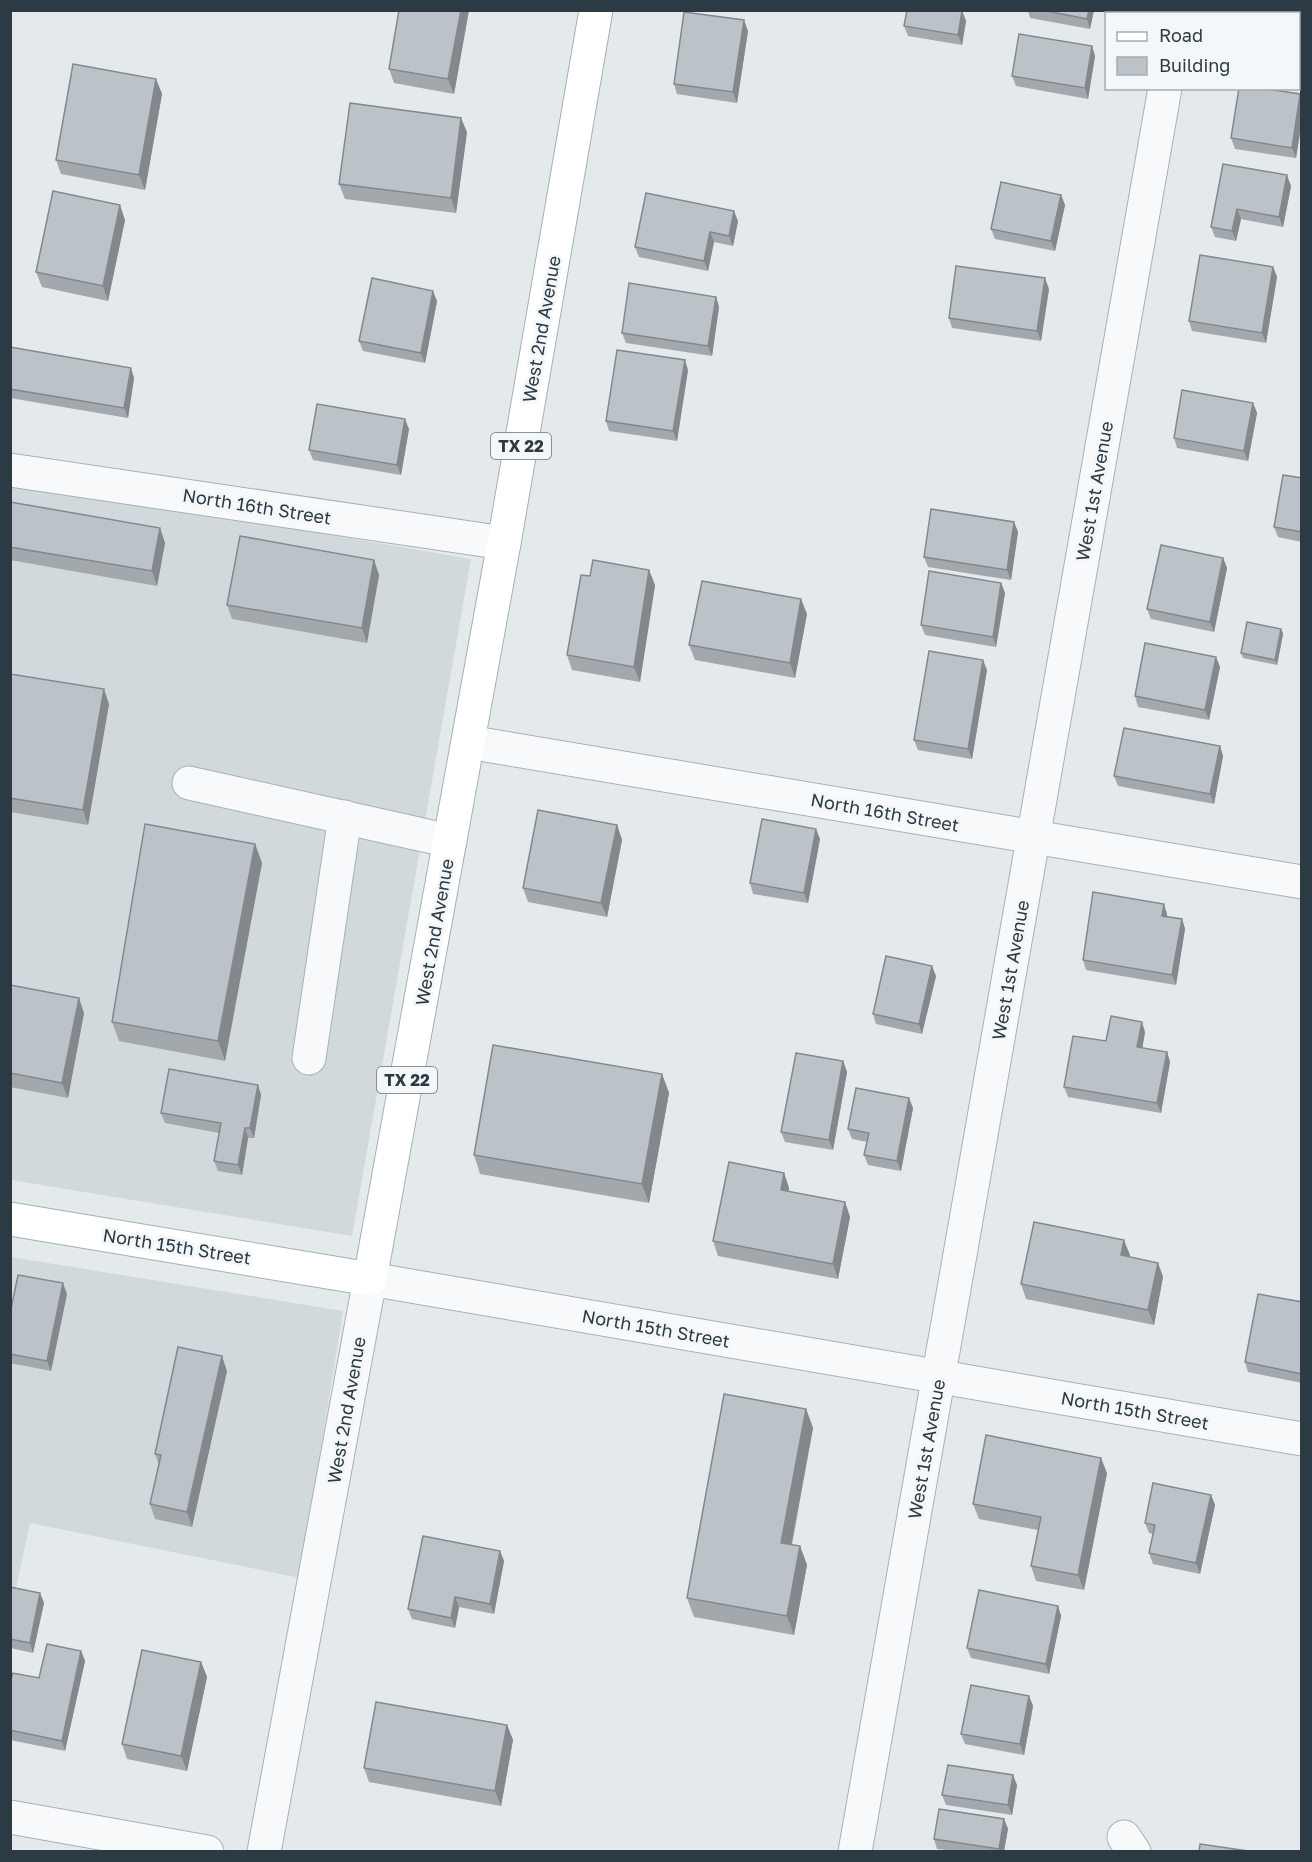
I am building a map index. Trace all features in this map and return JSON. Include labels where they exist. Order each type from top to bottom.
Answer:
[{"type":"main road","name":"West 2nd Avenue","points":[[370,1279],[504,543],[596,10]]},
{"type":"main road","name":"North 15th Street","points":[[10,1219],[370,1279]]},
{"type":"street","name":"West 1st Avenue","points":[[855,1851],[1165,90]]},
{"type":"street","name":"North 16th Street","points":[[10,470],[504,543]]},
{"type":"street","name":"North 16th Street","points":[[468,742],[1302,882]]},
{"type":"street","points":[[189,783],[450,841]]},
{"type":"street","points":[[309,1058],[345,817]]},
{"type":"street","name":"North 15th Street","points":[[370,1279],[1302,1439]]},
{"type":"street","name":"West 2nd Avenue","points":[[264,1851],[370,1279]]},
{"type":"street","points":[[10,1817],[207,1851]]},
{"type":"shaded area","points":[[10,480],[471,559],[352,1236],[11,1180]]},
{"type":"shaded area","points":[[11,1257],[343,1311],[300,1578],[30,1523],[11,1611]]},
{"type":"building","points":[[399,10],[461,10],[448,79],[389,69]]},
{"type":"building","points":[[907,10],[962,11],[958,35],[904,26]]},
{"type":"building","points":[[1042,10],[1089,10],[1087,19]]},
{"type":"building","points":[[1242,10],[1302,10],[1302,62],[1300,62],[1300,12],[1242,12]]},
{"type":"building","points":[[684,12],[744,20],[733,92],[674,84]]},
{"type":"building","points":[[1019,34],[1092,46],[1085,88],[1012,76]]},
{"type":"building","points":[[73,64],[156,79],[139,175],[56,160]]},
{"type":"building","points":[[1239,90],[1273,90],[1300,94],[1292,148],[1231,138]]},
{"type":"building","points":[[350,103],[461,118],[451,198],[339,184]]},
{"type":"building","points":[[1223,164],[1287,175],[1279,217],[1237,209],[1232,231],[1211,227]]},
{"type":"building","points":[[1001,182],[1061,195],[1051,241],[991,229]]},
{"type":"building","points":[[53,191],[120,205],[103,286],[36,272]]},
{"type":"building","points":[[646,193],[734,211],[729,236],[710,232],[704,261],[635,247]]},
{"type":"building","points":[[1200,255],[1273,267],[1262,333],[1189,321]]},
{"type":"building","points":[[956,266],[1045,278],[1037,331],[949,318]]},
{"type":"building","points":[[372,278],[433,291],[421,353],[359,341]]},
{"type":"building","points":[[629,283],[716,297],[708,346],[622,333]]},
{"type":"building","points":[[10,347],[131,368],[124,408],[10,389]]},
{"type":"building","points":[[617,350],[685,360],[673,431],[606,421]]},
{"type":"building","points":[[1182,390],[1253,403],[1244,451],[1174,438]]},
{"type":"building","points":[[317,404],[405,419],[397,465],[309,450]]},
{"type":"building","points":[[1283,475],[1302,478],[1302,532],[1274,527]]},
{"type":"building","points":[[10,502],[160,528],[152,571],[10,547]]},
{"type":"building","points":[[931,509],[1014,522],[1007,570],[924,557]]},
{"type":"building","points":[[240,536],[374,560],[362,628],[227,605]]},
{"type":"building","points":[[1161,545],[1223,558],[1210,622],[1147,609]]},
{"type":"building","points":[[593,560],[649,570],[634,667],[567,655],[581,575],[590,576]]},
{"type":"building","points":[[929,571],[1001,583],[993,637],[921,625]]},
{"type":"building","points":[[702,581],[801,599],[790,663],[689,645]]},
{"type":"building","points":[[1247,622],[1281,629],[1275,660],[1241,653]]},
{"type":"building","points":[[1145,643],[1216,657],[1205,710],[1135,696]]},
{"type":"building","points":[[929,651],[983,660],[968,749],[914,740]]},
{"type":"building","points":[[10,674],[104,689],[83,810],[10,798]]},
{"type":"building","points":[[1124,728],[1220,746],[1210,794],[1114,776]]},
{"type":"building","points":[[538,810],[617,825],[601,903],[523,888]]},
{"type":"building","points":[[762,819],[816,829],[804,893],[750,883]]},
{"type":"building","points":[[145,824],[255,844],[218,1041],[112,1022]]},
{"type":"building","points":[[1093,892],[1164,904],[1162,916],[1182,919],[1172,975],[1083,960]]},
{"type":"building","points":[[886,956],[932,966],[919,1024],[873,1014]]},
{"type":"building","points":[[10,985],[79,998],[62,1083],[10,1073]]},
{"type":"building","points":[[1111,1016],[1142,1022],[1137,1047],[1167,1052],[1157,1103],[1064,1087],[1073,1036],[1106,1041]]},
{"type":"building","points":[[493,1045],[662,1074],[642,1184],[474,1155]]},
{"type":"building","points":[[796,1053],[843,1061],[829,1140],[781,1132]]},
{"type":"building","points":[[169,1069],[258,1085],[250,1128],[245,1128],[238,1165],[214,1161],[221,1123],[161,1113]]},
{"type":"building","points":[[856,1088],[909,1098],[897,1161],[864,1155],[869,1133],[848,1129]]},
{"type":"building","points":[[729,1162],[784,1173],[781,1190],[845,1202],[833,1264],[713,1241]]},
{"type":"building","points":[[1034,1222],[1124,1240],[1121,1255],[1158,1263],[1148,1310],[1021,1284]]},
{"type":"building","points":[[18,1275],[63,1283],[47,1361],[10,1354],[10,1314]]},
{"type":"building","points":[[1258,1294],[1302,1302],[1302,1374],[1245,1362]]},
{"type":"building","points":[[178,1347],[222,1356],[187,1512],[150,1504],[161,1455],[155,1454]]},
{"type":"building","points":[[724,1394],[806,1409],[781,1543],[800,1546],[787,1616],[687,1598]]},
{"type":"building","points":[[986,1435],[1101,1458],[1078,1575],[1031,1566],[1041,1517],[973,1504]]},
{"type":"building","points":[[1153,1483],[1211,1495],[1196,1563],[1149,1553],[1155,1525],[1145,1523]]},
{"type":"building","points":[[423,1536],[500,1551],[490,1604],[455,1597],[451,1618],[408,1609]]},
{"type":"building","points":[[10,1587],[40,1593],[30,1643],[10,1639]]},
{"type":"building","points":[[979,1590],[1058,1606],[1046,1664],[967,1648]]},
{"type":"building","points":[[47,1644],[81,1651],[62,1741],[10,1730],[10,1682],[13,1673],[39,1678]]},
{"type":"building","points":[[142,1650],[201,1662],[181,1756],[122,1744]]},
{"type":"building","points":[[971,1685],[1029,1696],[1020,1744],[961,1734]]},
{"type":"building","points":[[376,1702],[507,1725],[495,1791],[364,1768]]},
{"type":"building","points":[[948,1765],[1013,1775],[1008,1805],[942,1795]]},
{"type":"building","points":[[939,1809],[1004,1819],[999,1849],[934,1839]]},
{"type":"building","points":[[1200,1844],[1248,1851],[1199,1851]]}]
